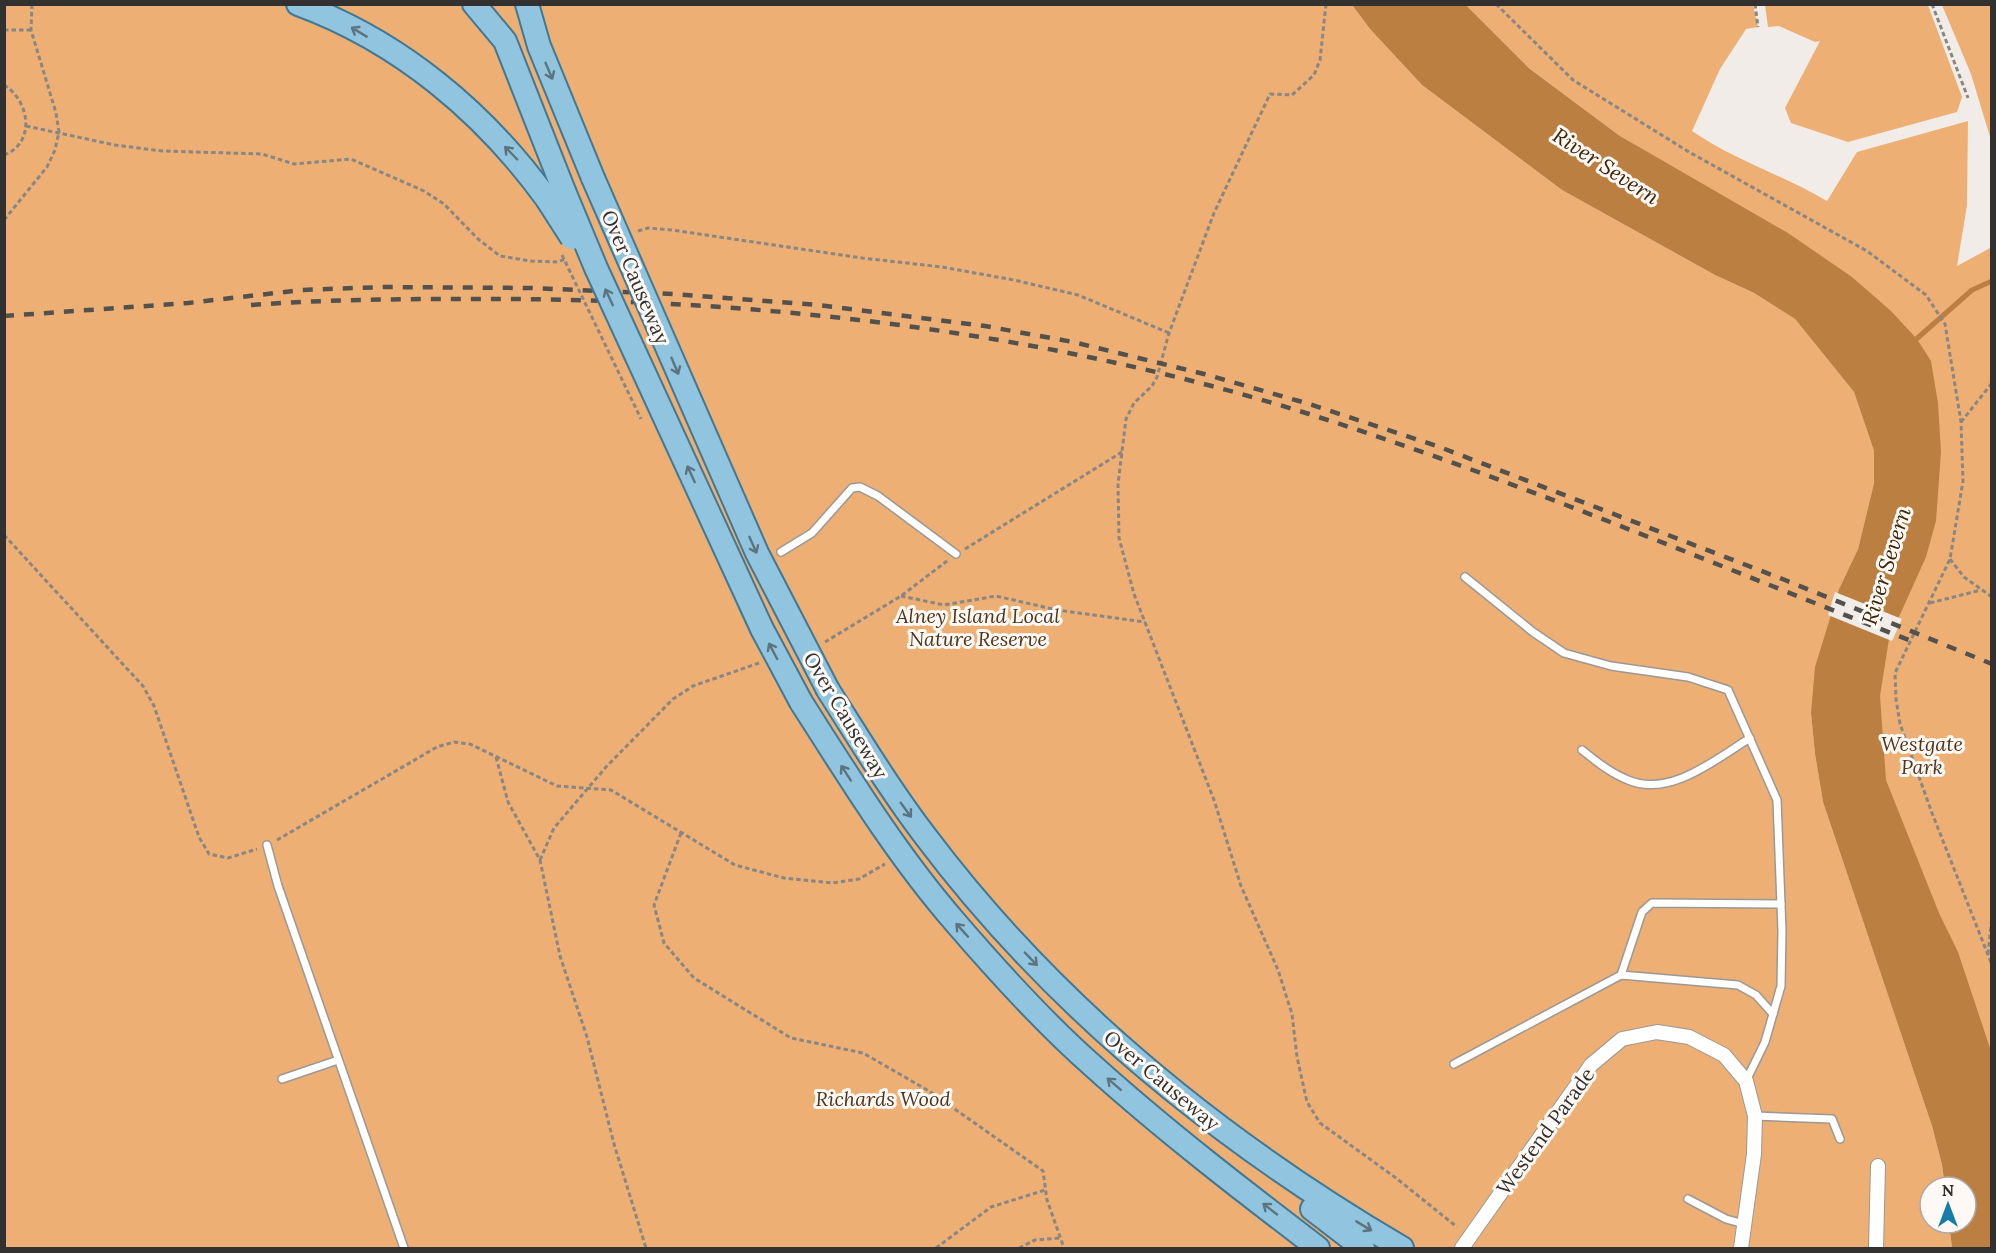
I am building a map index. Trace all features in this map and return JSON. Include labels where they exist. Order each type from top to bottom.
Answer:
[{"type":"main road","points":[[298,4],[338,19],[410,62],[468,109],[523,166],[555,195]]},
{"type":"main road","points":[[474,4],[505,41],[555,195]]},
{"type":"main road","name":"Over Causeway","points":[[527,4],[538,45],[593,177],[757,553],[828,690],[926,838],[997,923],[1059,988],[1100,1029],[1178,1097],[1339,1211],[1402,1248]]},
{"type":"main road","name":"Over Causeway","points":[[555,195],[568,233],[596,268],[762,629],[801,702],[903,854],[953,920],[1038,1013],[1091,1065],[1158,1123],[1317,1248]]},
{"type":"main road","points":[[903,854],[926,838]]},
{"type":"main road","points":[[1223,1131],[1248,1159],[1363,1248]]},
{"type":"street","name":"Westend Parade","points":[[1465,1243],[1591,1065],[1622,1039],[1657,1032],[1689,1036],[1724,1055],[1746,1081],[1755,1116],[1754,1154],[1741,1248]]},
{"type":"street","points":[[1876,1248],[1878,1166]]},
{"type":"lane","points":[[781,552],[812,533],[852,488],[860,486],[878,496],[956,555]]},
{"type":"lane","points":[[1465,577],[1533,632],[1564,653],[1611,666],[1688,676],[1728,690],[1777,800],[1781,986],[1765,1042],[1746,1081]]},
{"type":"lane","points":[[1582,750],[1608,770],[1630,782],[1653,785],[1682,779],[1750,738]]},
{"type":"lane","points":[[267,845],[278,886],[404,1248]]},
{"type":"lane","points":[[1621,975],[1642,912],[1652,903],[1781,904]]},
{"type":"lane","points":[[1454,1064],[1621,975],[1738,985],[1756,994],[1773,1014]]},
{"type":"lane","points":[[282,1078],[338,1059]]},
{"type":"lane","points":[[1755,1116],[1832,1119],[1840,1139]]},
{"type":"lane","points":[[1688,1199],[1726,1219],[1744,1224]]},
{"type":"path","points":[[4,220],[47,167],[55,150],[59,132],[56,113],[31,30],[32,4]]},
{"type":"path","points":[[1326,4],[1320,60],[1314,75],[1292,95],[1270,94],[1214,213],[1169,333],[1157,378],[1134,404],[1126,418],[1118,484],[1119,538],[1144,622],[1214,800],[1241,886],[1278,970],[1289,1003],[1307,1102],[1320,1123],[1424,1199],[1465,1243]]},
{"type":"path","points":[[1496,4],[1573,80],[1689,152],[1867,251],[1926,295],[1945,324],[1961,422],[1962,481],[1950,559],[1895,673],[1896,699],[1900,724],[1932,813],[1992,965]]},
{"type":"path","points":[[1755,4],[1758,27]]},
{"type":"path","points":[[1932,4],[1968,98]]},
{"type":"path","points":[[4,30],[31,30]]},
{"type":"path","points":[[4,85],[12,90],[22,104],[26,126],[22,142],[4,155]]},
{"type":"path","points":[[26,126],[59,132]]},
{"type":"path","points":[[1961,422],[1992,383]]},
{"type":"path","points":[[823,643],[901,596],[956,555],[1122,452]]},
{"type":"path","points":[[4,535],[143,686],[154,706],[199,837],[208,854],[228,858],[267,845],[437,747],[454,742],[470,744],[557,786],[611,790],[735,865],[784,878],[823,882],[859,879],[903,854]]},
{"type":"path","points":[[1950,559],[1964,577],[1992,597]]},
{"type":"path","points":[[1929,603],[1981,590]]},
{"type":"path","points":[[901,596],[944,605],[996,596],[1057,610],[1144,622]]},
{"type":"path","points":[[540,860],[554,828],[587,789],[673,699],[704,682],[770,659]]},
{"type":"path","points":[[496,757],[508,802],[540,860],[560,956],[587,1037],[614,1144],[646,1248]]},
{"type":"path","points":[[681,832],[654,905],[664,943],[694,978],[791,1038],[863,1053],[929,1091],[1043,1171],[1045,1190],[1064,1248]]},
{"type":"path","points":[[1988,955],[1988,929],[1992,916]]},
{"type":"path","points":[[936,1248],[991,1207],[1045,1190]]},
{"type":"path","points":[[1019,1248],[1035,1240],[1060,1238]]},
{"type":"green space","name":"Alney Island Local Nature Reserve","points":[[5,5],[1352,5],[1370,29],[1422,85],[1562,190],[1715,275],[1754,293],[1795,319],[1854,392],[1874,451],[1874,483],[1858,549],[1839,589],[1811,713],[1815,754],[1823,802],[1932,1126],[1942,1165],[1943,1175],[1918,1175],[1918,1235],[1950,1235],[1952,1248],[5,1248]]},
{"type":"green space","name":"Westgate Park","points":[[1466,5],[1753,5],[1758,27],[1746,29],[1720,69],[1692,131],[1725,151],[1827,201],[1857,152],[1968,121],[1967,205],[1957,266],[1992,247],[1991,1248],[1978,1203],[1978,1175],[1970,1175],[1851,761],[1912,458],[1691,179],[1620,136],[1530,69]]},
{"type":"green space","points":[[1765,5],[1928,5],[1962,97],[1957,112],[1848,142],[1791,123],[1785,108],[1820,41],[1815,42],[1779,26],[1768,27]]},
{"type":"green space","points":[[1942,5],[1991,5],[1991,140],[1971,74]]},
{"type":"water","name":"River Severn","points":[[1352,5],[1466,5],[1530,69],[1620,136],[1788,233],[1852,277],[1891,311],[1917,339],[1931,361],[1938,403],[1941,452],[1936,521],[1926,557],[1889,639],[1880,696],[1886,780],[1939,913],[1958,952],[1991,1051],[1991,1248],[1952,1248],[1950,1235],[1978,1235],[1978,1175],[1943,1175],[1932,1126],[1823,802],[1815,754],[1811,713],[1815,667],[1839,589],[1858,549],[1874,483],[1874,451],[1854,392],[1795,319],[1754,293],[1715,275],[1562,190],[1422,85],[1370,29]]},
{"type":"pier","points":[[1835,592],[1902,619],[1892,641],[1828,615]]},
{"type":"waterway","points":[[1913,342],[1972,290],[1992,281]]},
{"type":"railway","points":[[4,316],[188,303],[302,290],[383,287],[530,288],[673,294],[818,305],[985,326],[1073,342],[1204,374],[1306,403],[1437,446],[1785,580],[1992,664]]},
{"type":"railway","points":[[251,305],[431,299],[673,304],[780,312],[888,324],[994,339],[1100,359],[1205,384],[1386,439],[1538,494],[1914,642]]},
{"type":"park label","name":"Richards Wood","points":[[883,1098]]}]
